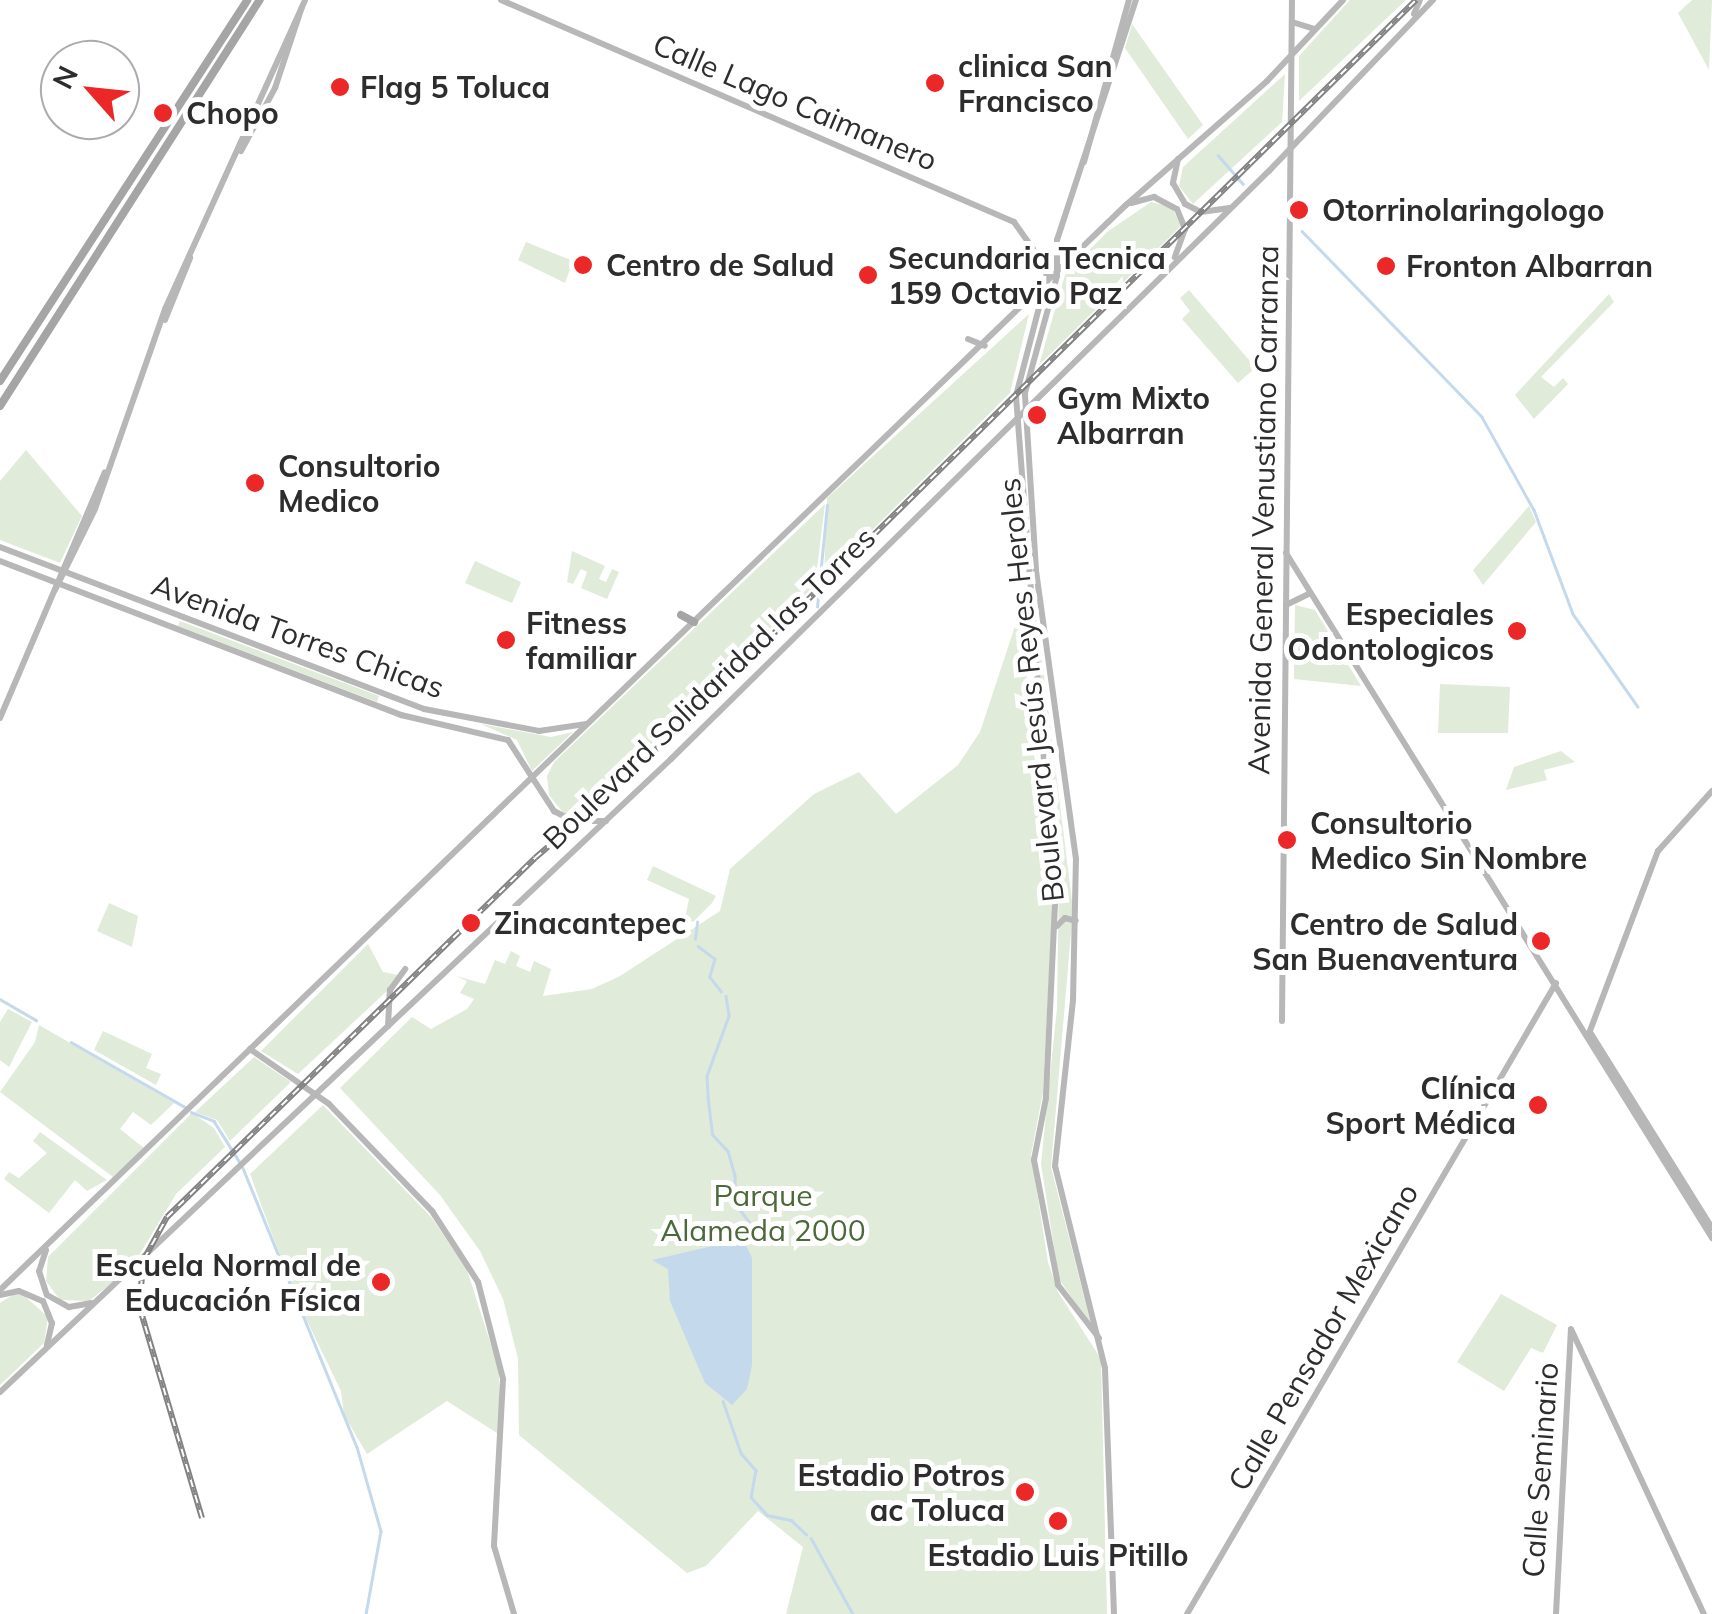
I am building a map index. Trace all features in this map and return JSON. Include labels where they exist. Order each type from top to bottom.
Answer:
[{"type":"main road","points":[[0,381],[248,0]]},
{"type":"main road","points":[[0,406],[260,0]]},
{"type":"main road","name":"Calle Lago Caimanero","points":[[502,0],[1014,222],[1046,266],[1044,290]]},
{"type":"main road","points":[[1057,276],[1058,240],[1133,0]]},
{"type":"main road","name":"Avenida General Venustiano Carranza","points":[[1282,1021],[1292,0]]},
{"type":"main road","name":"Boulevard Solidaridad las Torres","points":[[0,1292],[587,724],[986,346],[1126,205],[1290,58],[1343,0]]},
{"type":"main road","points":[[1411,20],[1420,0]]},
{"type":"main road","name":"Boulevard Solidaridad las Torres","points":[[0,1392],[324,1092],[607,820],[1290,151],[1434,0]]},
{"type":"main road","points":[[0,718],[109,466],[190,256],[240,152],[303,3]]},
{"type":"main road","points":[[1292,22],[1316,29]]},
{"type":"main road","points":[[1180,154],[1172,179],[1181,201],[1202,212],[1232,208]]},
{"type":"main road","points":[[1269,171],[1290,181]]},
{"type":"main road","points":[[1126,205],[1154,197],[1177,208],[1184,234],[1173,263]]},
{"type":"main road","name":"Boulevard Jesús Reyes Heroles","points":[[1057,276],[1026,379],[1041,608],[1075,842],[1076,921],[1055,1166],[1099,1338],[1109,1421],[1114,1614]]},
{"type":"main road","name":"Boulevard Jesús Reyes Heroles","points":[[1044,290],[1018,373],[1016,416],[1028,609],[1056,929],[1046,1098],[1034,1160],[1058,1285],[1099,1338]]},
{"type":"main road","points":[[968,339],[986,346]]},
{"type":"main road","points":[[996,435],[1018,446]]},
{"type":"main road","points":[[1023,519],[1034,516]]},
{"type":"main road","name":"Avenida Torres Chicas","points":[[0,548],[384,695],[476,720],[539,731],[587,724]]},
{"type":"main road","points":[[1285,552],[1712,1238]]},
{"type":"main road","name":"Avenida Torres Chicas","points":[[0,561],[57,586],[380,706],[515,744],[530,779],[560,816],[607,820]]},
{"type":"main road","points":[[1285,606],[1309,594]]},
{"type":"main road","points":[[1028,609],[1041,608]]},
{"type":"main road","points":[[161,624],[165,612]]},
{"type":"main road","points":[[681,615],[694,622]]},
{"type":"main road","points":[[175,629],[180,617]]},
{"type":"main road","points":[[380,706],[384,695]]},
{"type":"main road","points":[[473,731],[476,720]]},
{"type":"main road","points":[[1587,1033],[1666,844],[1712,791]]},
{"type":"main road","points":[[1055,904],[1069,909],[1076,901]]},
{"type":"main road","points":[[1056,929],[1064,918],[1076,921]]},
{"type":"main road","points":[[382,1036],[392,1017],[391,987],[405,969]]},
{"type":"main road","name":"Calle Pensador Mexicano","points":[[1187,1614],[1556,983]]},
{"type":"main road","points":[[1587,1033],[1712,1228]]},
{"type":"main road","points":[[250,1049],[324,1092],[329,1104],[448,1232],[489,1312],[504,1398],[494,1546],[514,1614]]},
{"type":"main road","points":[[50,1245],[38,1272],[50,1298],[79,1308],[106,1294]]},
{"type":"main road","points":[[0,1292],[24,1292],[46,1305],[52,1327],[40,1354]]},
{"type":"main road","name":"Calle Seminario","points":[[1556,1614],[1571,1329],[1704,1614]]},
{"type":"green space","points":[[1350,0],[1406,0],[1299,101],[1299,56]]},
{"type":"green space","points":[[1692,0],[1712,0],[1709,70],[1678,13]]},
{"type":"green space","points":[[1132,24],[1203,125],[1188,139],[1125,48]]},
{"type":"green space","points":[[1285,74],[1282,122],[1193,204],[1179,186],[1183,167]]},
{"type":"green space","points":[[1151,202],[1172,207],[1181,226],[1039,365],[1065,275],[1107,232]]},
{"type":"green space","points":[[526,242],[573,261],[565,283],[518,260]]},
{"type":"green space","points":[[1189,290],[1249,360],[1253,370],[1238,383],[1182,319],[1190,311],[1180,298]]},
{"type":"green space","points":[[1609,294],[1614,302],[1541,377],[1554,387],[1563,378],[1568,384],[1534,419],[1515,395]]},
{"type":"green space","points":[[1029,314],[1010,393],[824,578],[827,498]]},
{"type":"green space","points":[[26,450],[82,516],[60,563],[0,540],[0,481]]},
{"type":"green space","points":[[825,504],[815,585],[577,816],[564,814],[549,795],[547,776],[554,762]]},
{"type":"green space","points":[[1529,506],[1536,522],[1483,585],[1473,570]]},
{"type":"green space","points":[[572,551],[605,566],[599,579],[606,582],[612,569],[619,572],[607,599],[581,588],[587,572],[581,569],[573,584],[567,582]]},
{"type":"green space","points":[[475,561],[521,582],[512,603],[465,583]]},
{"type":"green space","points":[[1033,588],[1073,909],[1051,1167],[1092,1328],[1059,1279],[1041,1164],[1057,1008],[1059,872]]},
{"type":"green space","name":"Parque Alameda 2000","points":[[1022,605],[1032,747],[1050,829],[1052,916],[1043,1092],[1031,1155],[1048,1262],[1058,1292],[1101,1359],[1107,1614],[786,1614],[803,1547],[758,1511],[706,1566],[687,1573],[519,1435],[518,1359],[503,1299],[480,1251],[440,1195],[340,1088],[412,1017],[431,1029],[467,1009],[474,999],[460,993],[467,981],[456,976],[485,984],[495,960],[505,964],[511,951],[520,956],[516,966],[530,972],[534,961],[551,969],[543,996],[592,989],[620,976],[720,911],[730,869],[814,794],[859,772],[896,814],[958,765],[980,732]]},
{"type":"green space","points":[[1295,605],[1315,610],[1361,686],[1294,679]]},
{"type":"green space","points":[[180,621],[379,696],[377,702],[178,626]]},
{"type":"green space","points":[[1440,684],[1510,687],[1508,733],[1438,733]]},
{"type":"green space","points":[[481,724],[551,737],[573,732],[532,771],[517,740]]},
{"type":"green space","points":[[1561,751],[1575,762],[1544,770],[1547,780],[1506,790],[1514,767]]},
{"type":"green space","points":[[653,866],[716,896],[693,922],[685,918],[689,899],[647,880]]},
{"type":"green space","points":[[109,903],[138,916],[132,947],[97,931]]},
{"type":"green space","points":[[368,944],[383,972],[403,976],[298,1074],[261,1051]]},
{"type":"green space","points":[[8,1009],[32,1022],[9,1067],[0,1060],[0,1022]]},
{"type":"green space","points":[[39,1025],[174,1103],[151,1125],[133,1112],[120,1129],[144,1148],[113,1177],[0,1092],[35,1042]]},
{"type":"green space","points":[[103,1031],[152,1054],[146,1068],[161,1074],[156,1085],[94,1050]]},
{"type":"green space","points":[[254,1057],[291,1082],[230,1141],[217,1120],[195,1112]]},
{"type":"green space","name":"Escuela Normal de Educación Física","points":[[323,1105],[432,1218],[467,1270],[499,1370],[500,1435],[447,1401],[367,1454],[344,1415],[341,1391],[294,1294],[250,1174]]},
{"type":"green space","points":[[192,1113],[214,1128],[225,1147],[176,1194],[132,1267],[89,1301],[60,1300],[46,1281],[48,1257]]},
{"type":"green space","points":[[40,1132],[107,1180],[87,1191],[75,1180],[49,1213],[4,1179],[9,1172],[19,1178],[47,1153],[33,1141]]},
{"type":"green space","points":[[19,1291],[48,1317],[44,1343],[0,1385],[0,1303]]},
{"type":"green space","points":[[1501,1294],[1557,1325],[1543,1353],[1531,1348],[1504,1391],[1457,1362]]},
{"type":"water","points":[[743,1239],[752,1258],[752,1365],[747,1389],[732,1405],[705,1383],[670,1301],[668,1269],[652,1260]]},
{"type":"waterway","points":[[1218,155],[1243,184]]},
{"type":"waterway","points":[[1302,231],[1482,417],[1534,510],[1573,614],[1638,707]]},
{"type":"waterway","points":[[817,607],[827,505]]},
{"type":"waterway","points":[[695,939],[697,922]]},
{"type":"waterway","points":[[698,946],[715,959],[710,977],[721,991]]},
{"type":"waterway","points":[[726,996],[729,1016],[707,1076],[708,1097],[713,1135],[728,1151],[735,1176],[735,1203],[753,1227]]},
{"type":"waterway","points":[[0,999],[36,1020]]},
{"type":"waterway","points":[[71,1042],[185,1107]]},
{"type":"waterway","points":[[191,1112],[214,1121],[239,1161]]},
{"type":"waterway","points":[[243,1168],[357,1447],[381,1531],[366,1614]]},
{"type":"waterway","points":[[755,1233],[755,1238]]},
{"type":"waterway","points":[[723,1401],[741,1453],[756,1470],[751,1497],[767,1515],[791,1520],[806,1534]]},
{"type":"waterway","points":[[811,1538],[853,1614]]},
{"type":"railway","points":[[202,1518],[139,1305],[144,1259],[167,1217],[535,858],[623,782],[1416,0]]},
{"type":"place","name":"clinica San Francisco","points":[[935,83]]},
{"type":"place","name":"Flag 5 Toluca","points":[[340,87]]},
{"type":"place","name":"Chopo","points":[[163,113]]},
{"type":"place","name":"Otorrinolaringologo","points":[[1299,210]]},
{"type":"place","name":"Centro de Salud","points":[[583,265]]},
{"type":"place","name":"Fronton Albarran","points":[[1386,266]]},
{"type":"place","name":"Secundaria Tecnica 159 Octavio Paz","points":[[868,275]]},
{"type":"place","name":"Gym Mixto Albarran","points":[[1037,415]]},
{"type":"place","name":"Consultorio Medico","points":[[255,483]]},
{"type":"place","name":"Especiales Odontologicos","points":[[1517,631]]},
{"type":"place","name":"Fitness familiar","points":[[506,640]]},
{"type":"place","name":"Consultorio Medico Sin Nombre","points":[[1287,840]]},
{"type":"place","name":"Zinacantepec","points":[[471,923]]},
{"type":"place","name":"Centro de Salud San Buenaventura","points":[[1541,941]]},
{"type":"place","name":"Clínica Sport Médica","points":[[1538,1105]]},
{"type":"place","name":"Escuela Normal de Educación Física","points":[[381,1282]]},
{"type":"place","name":"Estadio Potros ac Toluca","points":[[1025,1492]]},
{"type":"place","name":"Estadio Luis Pitillo","points":[[1058,1521]]}]
